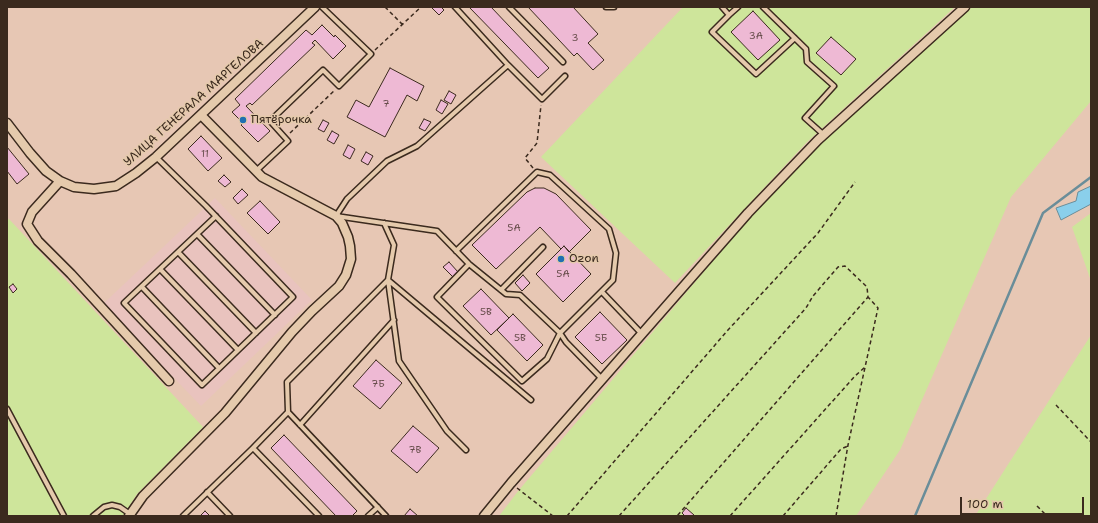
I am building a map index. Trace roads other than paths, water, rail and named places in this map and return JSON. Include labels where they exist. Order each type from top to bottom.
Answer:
[{"type":"street","name":"УЛИЦА ГЕНЕРАЛА МАРГЕЛОВА","points":[[7,123],[46,171],[60,181],[74,187],[94,189],[116,186],[136,174],[156,157],[315,7]]},
{"type":"street","points":[[484,516],[511,483],[748,213],[824,135],[965,7]]},
{"type":"street","points":[[130,515],[143,496],[225,413],[292,332],[339,286],[346,275],[351,259],[350,246],[342,223],[336,216],[262,177],[201,115]]},
{"type":"street","points":[[60,181],[32,212],[27,224],[38,241],[71,274],[170,381]]},
{"type":"lane","points":[[256,171],[288,141],[270,120],[323,70],[339,86],[371,54],[322,7]]},
{"type":"lane","points":[[455,7],[508,65],[542,99],[565,76]]},
{"type":"lane","points":[[510,7],[563,62]]},
{"type":"lane","points":[[606,7],[614,7]]},
{"type":"lane","points":[[722,7],[729,15]]},
{"type":"lane","points":[[738,7],[712,32],[756,74],[794,38]]},
{"type":"lane","points":[[763,7],[806,49],[807,62],[834,86],[805,118],[824,135]]},
{"type":"lane","points":[[508,65],[416,146],[387,161],[347,199],[336,216],[437,231],[469,264],[506,294],[520,296],[560,333],[566,342],[602,379]]},
{"type":"lane","points":[[156,157],[216,216],[293,297],[202,385],[124,303],[216,216]]},
{"type":"lane","points":[[456,250],[537,172],[550,174],[609,230],[616,253],[613,280],[560,333],[547,359],[522,381],[437,297],[469,264]]},
{"type":"lane","points":[[384,223],[394,245],[388,280],[399,361],[446,431],[466,450]]},
{"type":"lane","points":[[197,234],[275,315]]},
{"type":"lane","points":[[501,290],[544,247]]},
{"type":"lane","points":[[178,252],[256,333]]},
{"type":"lane","points":[[160,269],[238,350]]},
{"type":"lane","points":[[388,280],[531,400]]},
{"type":"lane","points":[[386,516],[288,412],[287,382],[388,280]]},
{"type":"lane","points":[[142,287],[219,368]]},
{"type":"lane","points":[[602,292],[642,334]]},
{"type":"lane","points":[[300,425],[394,320]]},
{"type":"lane","points":[[7,408],[64,516]]},
{"type":"lane","points":[[183,516],[288,412]]},
{"type":"lane","points":[[253,448],[319,516]]},
{"type":"lane","points":[[207,492],[230,516]]},
{"type":"lane","points":[[93,516],[104,507],[112,505],[120,507],[130,515]]},
{"type":"lane","points":[[368,516],[378,507]]},
{"type":"water","points":[[1091,186],[1091,204],[1061,220],[1056,208],[1076,201],[1078,192]]},
{"type":"waterway","points":[[915,516],[1043,213],[1091,177]]},
{"type":"place","name":"Пятёрочка","points":[[243,120]]},
{"type":"place","name":"Ozon","points":[[561,259]]}]
